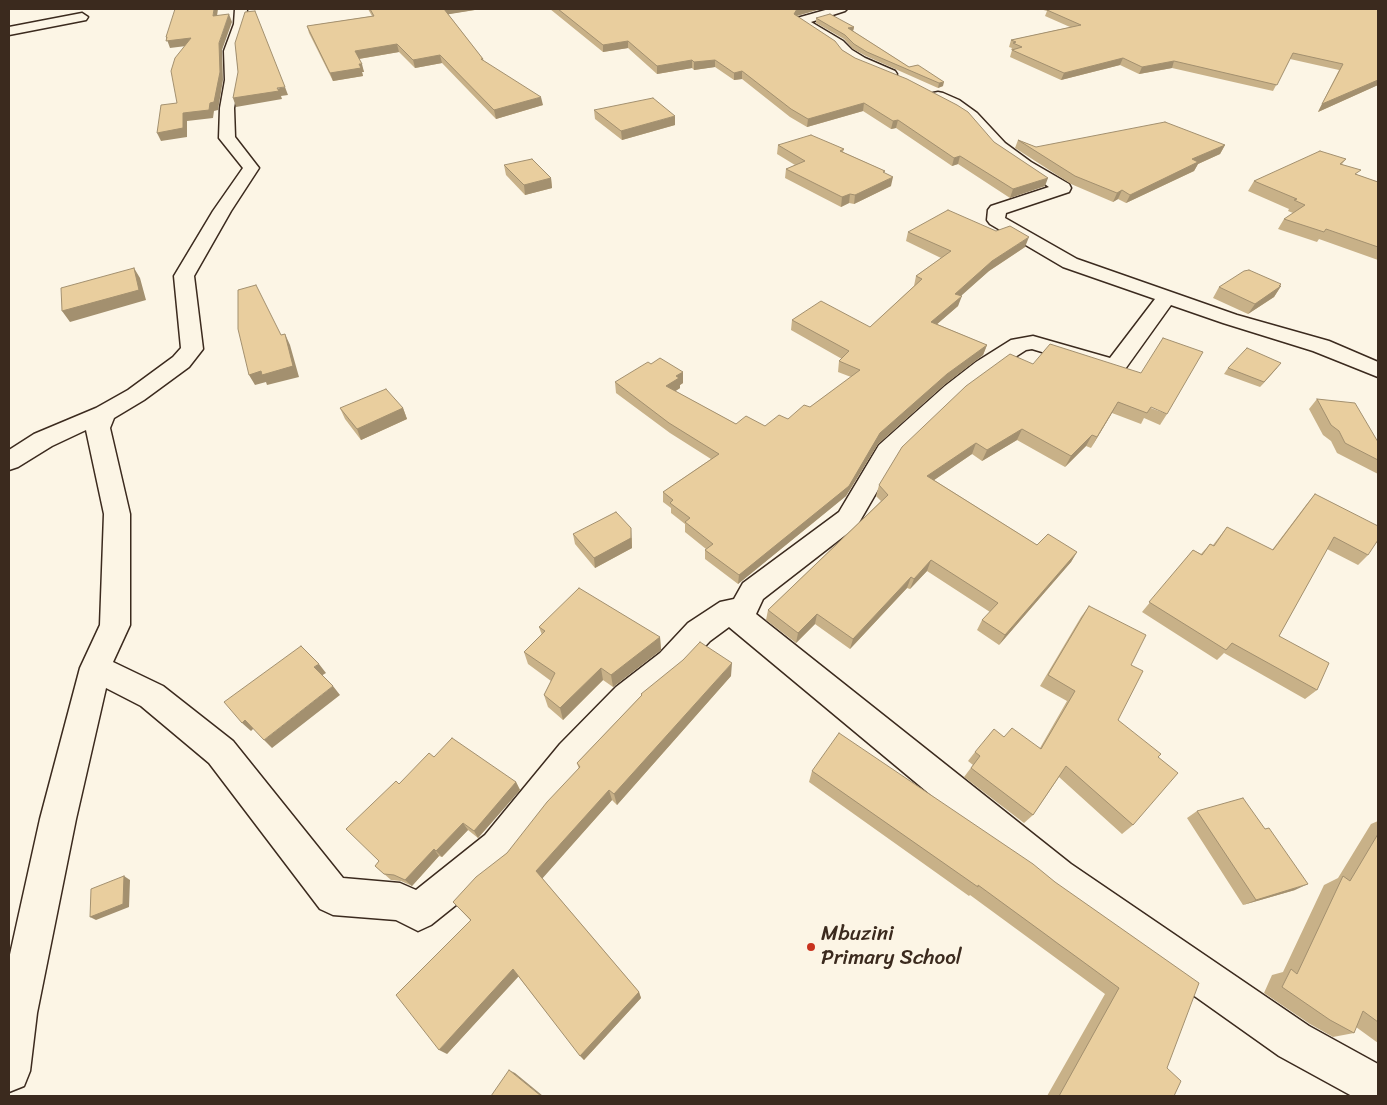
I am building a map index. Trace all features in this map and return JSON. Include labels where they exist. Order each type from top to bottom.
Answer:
[{"type":"street","points":[[9,461],[43,440],[104,413],[136,395],[181,362],[192,349],[184,276],[222,211],[252,168],[227,138],[227,108],[232,80],[230,51],[240,24],[241,9]]},
{"type":"street","points":[[841,9],[801,21],[839,44],[847,53],[860,61],[903,79]]},
{"type":"street","points":[[9,31],[82,17]]},
{"type":"street","points":[[920,87],[954,103],[972,116],[999,146],[1062,188],[997,210],[996,220],[1070,264],[1230,319],[1321,346],[1378,370]]},
{"type":"street","points":[[1167,297],[1115,367],[1033,342],[1019,345],[976,373],[952,391],[888,451],[848,519],[753,591],[739,618],[1058,877],[1294,1041],[1378,1087]]},
{"type":"street","points":[[9,1071],[16,1013],[56,829],[95,668],[115,625],[117,514],[98,428],[104,413]]},
{"type":"street","points":[[95,668],[152,696],[221,752],[333,896],[400,902],[418,912],[498,848],[572,755],[627,697],[671,662],[699,632],[730,611],[742,611]]},
{"type":"building","points":[[175,9],[214,9],[213,16],[229,14],[219,43],[220,72],[214,102],[210,103],[209,110],[183,113],[183,128],[157,133],[161,105],[177,103],[171,71],[175,58],[191,38],[166,41]]},
{"type":"building","points":[[370,9],[444,9],[483,59],[481,59],[541,97],[494,110],[440,55],[413,60],[397,44],[355,51],[362,64],[359,64],[361,68],[330,73],[307,26],[374,16]]},
{"type":"building","points":[[558,9],[797,9],[794,14],[835,41],[842,50],[855,58],[907,79],[968,112],[994,142],[1048,178],[1013,189],[960,156],[954,158],[898,120],[893,121],[864,103],[808,119],[791,109],[742,71],[734,73],[715,60],[694,62],[692,60],[657,66],[628,41],[603,45]]},
{"type":"building","points":[[1378,9],[1378,80],[1322,104],[1343,64],[1293,53],[1277,85],[1174,61],[1142,67],[1123,58],[1064,73],[1012,50],[1022,47],[1011,40],[1081,25],[1047,10]]},
{"type":"building","points":[[255,11],[285,87],[277,88],[279,91],[233,98],[238,72],[235,43],[245,12]]},
{"type":"building","points":[[830,14],[854,27],[848,28],[909,67],[918,65],[944,82],[939,83],[867,52],[854,44],[845,35],[816,18]]},
{"type":"building","points":[[653,98],[675,116],[621,131],[594,110]]},
{"type":"building","points":[[1165,122],[1225,145],[1192,159],[1198,162],[1130,195],[1122,190],[1117,193],[1075,176],[1018,140],[1036,147]]},
{"type":"building","points":[[811,135],[844,149],[840,151],[885,171],[883,172],[893,177],[855,195],[850,194],[842,197],[786,169],[805,161],[778,145]]},
{"type":"building","points":[[1320,151],[1346,159],[1340,164],[1361,170],[1355,174],[1378,182],[1378,247],[1326,229],[1324,232],[1284,219],[1305,205],[1294,200],[1297,199],[1254,181]]},
{"type":"building","points":[[532,159],[551,178],[524,185],[504,165]]},
{"type":"building","points":[[948,210],[996,231],[1010,226],[1029,237],[992,261],[955,294],[962,296],[931,322],[987,345],[947,374],[880,433],[849,486],[739,575],[705,550],[713,544],[685,522],[690,518],[670,503],[673,500],[663,492],[719,454],[669,423],[615,382],[648,362],[651,364],[660,358],[683,372],[676,376],[679,378],[666,386],[736,424],[746,416],[765,426],[779,415],[788,419],[804,405],[810,407],[860,370],[839,361],[849,351],[792,320],[821,301],[870,327],[922,279],[916,276],[951,251],[908,232]]},
{"type":"building","points":[[134,268],[139,290],[62,311],[61,288]]},
{"type":"building","points":[[1249,270],[1281,284],[1279,286],[1281,286],[1255,304],[1219,287],[1244,271]]},
{"type":"building","points":[[256,285],[281,335],[285,334],[293,366],[262,375],[261,371],[249,375],[238,329],[238,290]]},
{"type":"building","points":[[1163,338],[1203,352],[1167,414],[1151,407],[1147,413],[1118,402],[1097,437],[1092,435],[1071,456],[1022,429],[987,450],[976,443],[927,476],[1037,545],[1048,534],[1077,552],[1005,635],[982,620],[998,603],[931,560],[914,579],[911,577],[853,639],[817,614],[798,633],[768,610],[888,495],[879,485],[902,447],[966,386],[1010,354],[1033,364],[1050,344],[1141,373]]},
{"type":"building","points":[[1247,348],[1281,363],[1264,382],[1228,368]]},
{"type":"building","points":[[386,389],[403,408],[357,429],[340,408]]},
{"type":"building","points":[[1317,399],[1355,403],[1378,442],[1378,460],[1345,443],[1339,431],[1331,425]]},
{"type":"building","points":[[1315,494],[1378,526],[1378,540],[1368,555],[1334,537],[1279,636],[1329,663],[1317,690],[1232,643],[1226,650],[1149,602],[1193,550],[1202,555],[1210,544],[1214,546],[1227,527],[1273,550]]},
{"type":"building","points":[[616,512],[631,528],[631,538],[594,558],[573,534]]},
{"type":"building","points":[[579,588],[660,637],[611,675],[601,668],[560,708],[544,695],[555,673],[524,652],[545,631],[539,627]]},
{"type":"building","points":[[1089,606],[1146,635],[1131,665],[1143,671],[1118,720],[1161,754],[1158,757],[1178,773],[1133,825],[1066,766],[1033,815],[971,768],[980,756],[975,752],[994,729],[1004,737],[1012,728],[1041,749],[1075,691],[1048,675]]},
{"type":"building","points":[[700,642],[732,663],[614,794],[609,790],[536,871],[639,992],[580,1056],[513,969],[439,1050],[396,995],[471,920],[453,902],[476,877],[507,853],[547,802],[580,767],[577,763],[641,694],[683,660]]},
{"type":"building","points":[[301,646],[319,664],[314,667],[333,686],[264,740],[245,720],[242,723],[224,702]]},
{"type":"building","points":[[839,733],[1033,864],[1055,882],[1199,983],[1167,1068],[1181,1081],[1174,1096],[1059,1096],[1119,988],[978,885],[978,887],[812,771]]},
{"type":"building","points":[[452,738],[516,782],[474,831],[463,823],[436,851],[434,849],[405,880],[394,875],[384,874],[375,866],[379,861],[346,829],[396,781],[399,784],[429,753],[434,757]]},
{"type":"building","points":[[1243,798],[1265,829],[1269,828],[1308,884],[1256,900],[1197,811]]},
{"type":"building","points":[[1378,834],[1378,1022],[1363,1011],[1354,1033],[1330,1020],[1282,987],[1291,969],[1297,974],[1343,876],[1350,881]]},
{"type":"building","points":[[124,876],[123,904],[90,917],[91,889]]},
{"type":"building","points":[[509,1070],[541,1096],[491,1096]]},
{"type":"place","name":"Mbuzini Primary School","points":[[811,947]]}]
